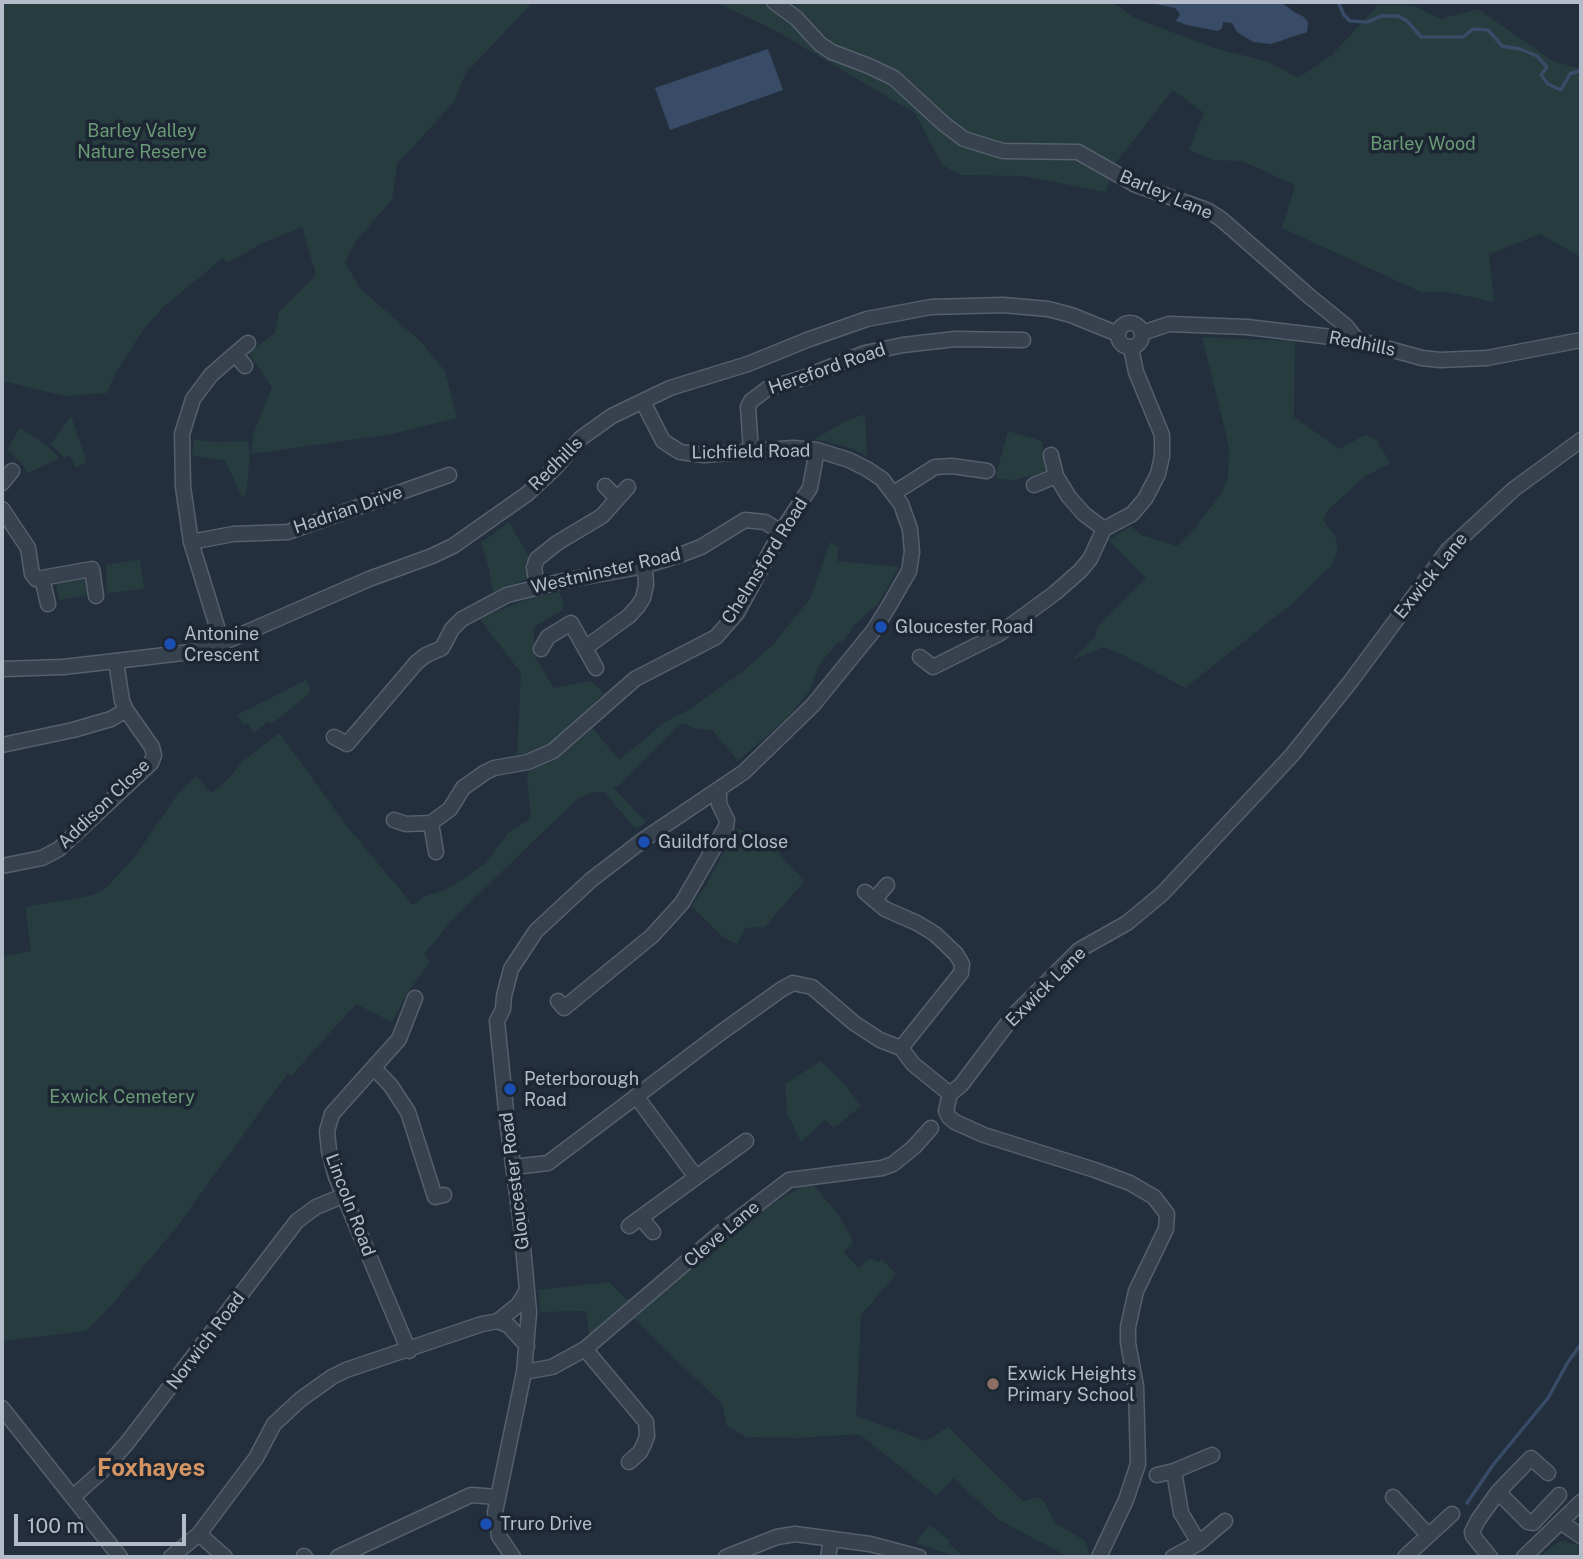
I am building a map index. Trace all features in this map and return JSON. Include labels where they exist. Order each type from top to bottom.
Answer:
[{"type":"street","name":"Barley Lane","points":[[774,2],[796,18],[827,49],[894,78],[964,139],[1003,150],[1079,152],[1136,185],[1207,210],[1346,326],[1357,340]]},
{"type":"street","name":"Redhills","points":[[2,668],[63,667],[116,661],[199,651],[222,643],[453,546],[527,494],[595,427],[612,416],[670,388],[748,364],[837,329],[908,310],[963,305],[1048,309],[1118,334],[1123,345],[1131,348]]},
{"type":"street","points":[[999,339],[1000,323]]},
{"type":"street","name":"Redhills","points":[[1118,334],[1123,326],[1133,323],[1142,333],[1169,324],[1202,324],[1357,340],[1422,358],[1440,360],[1487,358],[1581,340]]},
{"type":"street","points":[[929,682],[933,667],[999,634],[1055,593],[1090,559],[1104,528],[1138,508],[1155,481],[1162,456],[1162,435],[1136,372],[1131,348],[1140,343],[1142,333]]},
{"type":"street","name":"Hereford Road","points":[[751,451],[748,407],[751,401],[767,389],[885,348],[927,341],[1023,340]]},
{"type":"street","points":[[222,643],[191,542],[182,476],[182,434],[185,420],[201,387],[248,343]]},
{"type":"street","points":[[234,354],[245,366]]},
{"type":"street","name":"Lichfield Road","points":[[643,402],[663,441],[680,452],[704,455],[791,448],[817,450],[867,469],[882,479],[906,514],[912,552]]},
{"type":"street","name":"Exwick Lane","points":[[950,1094],[961,1085],[1014,1015],[1079,950],[1127,923],[1163,893],[1292,755],[1351,681],[1448,550],[1514,489],[1581,439]]},
{"type":"street","name":"Chelmsford Road","points":[[431,823],[455,813],[463,788],[484,773],[494,768],[513,766],[553,751],[635,680],[716,637],[737,613],[781,532],[810,488],[817,450]]},
{"type":"street","points":[[1051,455],[1056,477],[1084,514],[1104,528]]},
{"type":"street","points":[[894,493],[935,467],[969,462],[987,471]]},
{"type":"street","points":[[2,483],[12,471]]},
{"type":"street","name":"Hadrian Drive","points":[[191,542],[233,534],[288,531],[449,475]]},
{"type":"street","points":[[1034,485],[1056,477]]},
{"type":"street","name":"Hadrian Drive","points":[[422,484],[427,500]]},
{"type":"street","points":[[537,587],[534,567],[537,559],[546,550],[602,516],[622,492],[605,486]]},
{"type":"street","points":[[2,509],[28,548],[32,573],[36,579],[92,569],[96,596]]},
{"type":"street","name":"Westminster Road","points":[[334,737],[346,750],[417,662],[426,655],[447,653],[452,629],[472,612],[507,595],[645,566],[701,547],[746,520],[765,522],[781,532]]},
{"type":"street","name":"Gloucester Road","points":[[513,1557],[499,1536],[495,1513],[524,1372],[529,1312],[497,1021],[503,1009],[511,969],[536,931],[591,880],[650,835],[719,791],[744,772],[784,734],[839,674],[874,629],[901,588],[909,571],[912,552]]},
{"type":"street","points":[[585,648],[629,616],[638,606],[646,585],[645,566]]},
{"type":"street","points":[[42,578],[48,604]]},
{"type":"street","points":[[541,649],[548,637],[571,623],[596,668]]},
{"type":"street","points":[[920,657],[933,667]]},
{"type":"street","name":"Addison Close","points":[[2,866],[42,858],[59,849],[151,763],[154,755],[152,747],[122,701],[116,661]]},
{"type":"street","points":[[2,745],[73,730],[111,719],[126,710]]},
{"type":"street","points":[[513,766],[518,780]]},
{"type":"street","points":[[562,1009],[652,936],[682,903],[726,827],[727,820],[719,804],[719,791]]},
{"type":"street","points":[[394,820],[406,824],[431,823],[436,852]]},
{"type":"street","points":[[887,884],[869,896],[894,914],[926,928],[956,954],[962,964],[961,973],[901,1048]]},
{"type":"street","points":[[514,1167],[548,1163],[719,1034],[793,983],[812,987],[854,1023],[880,1040],[901,1048],[913,1064],[950,1094],[946,1111],[948,1117],[955,1122],[984,1135],[1129,1183],[1154,1197],[1167,1214],[1166,1229],[1136,1291],[1128,1327],[1128,1343],[1136,1386],[1138,1464],[1126,1500],[1099,1557]]},
{"type":"street","name":"Lincoln Road","points":[[408,1351],[329,1151],[328,1125],[338,1107],[375,1069],[399,1039],[415,998]]},
{"type":"street","points":[[375,1069],[391,1086],[408,1112],[434,1198]]},
{"type":"street","points":[[636,1096],[696,1177]]},
{"type":"street","name":"Cleve Lane","points":[[524,1372],[552,1367],[585,1349],[776,1188],[789,1180],[815,1179],[883,1168],[893,1164],[914,1147],[931,1128]]},
{"type":"street","points":[[653,1232],[635,1222],[696,1177],[736,1156],[746,1141]]},
{"type":"street","name":"Norwich Road","points":[[73,1497],[128,1443],[297,1220],[316,1207],[345,1195]]},
{"type":"street","points":[[171,1557],[199,1534],[256,1458],[274,1424],[332,1377],[482,1324],[498,1321],[517,1305],[527,1290]]},
{"type":"street","points":[[498,1321],[509,1326],[527,1346]]},
{"type":"street","points":[[585,1349],[646,1422],[644,1444],[629,1462]]},
{"type":"street","points":[[2,1402],[120,1557]]},
{"type":"street","points":[[1157,1475],[1212,1455]]},
{"type":"street","points":[[1490,1557],[1476,1542],[1472,1532],[1498,1492],[1531,1458],[1548,1474]]},
{"type":"street","points":[[1174,1471],[1181,1513],[1199,1543]]},
{"type":"street","points":[[1498,1492],[1528,1522],[1533,1523],[1559,1495]]},
{"type":"street","points":[[338,1557],[471,1495],[497,1497]]},
{"type":"street","points":[[1393,1497],[1429,1535]]},
{"type":"street","points":[[1524,1557],[1581,1502]]},
{"type":"street","points":[[1411,1555],[1452,1514]]},
{"type":"street","points":[[1173,1557],[1199,1543],[1225,1521]]},
{"type":"street","points":[[1562,1523],[1581,1536]]},
{"type":"street","points":[[199,1534],[225,1557]]},
{"type":"street","points":[[726,1557],[785,1535],[805,1534],[870,1544],[919,1557]]},
{"type":"street","points":[[828,1557],[831,1540]]},
{"type":"green space","name":"Barley Valley Nature Reserve","points":[[2,2],[533,2],[465,74],[454,102],[397,164],[392,200],[356,241],[345,262],[360,288],[420,341],[445,371],[457,418],[392,434],[251,454],[253,435],[272,387],[248,353],[275,333],[279,312],[316,275],[302,227],[261,244],[228,263],[223,258],[162,308],[141,333],[114,376],[107,393],[65,396],[2,381]]},
{"type":"green space","name":"Barley Wood","points":[[716,2],[1113,2],[1133,17],[1211,47],[1269,62],[1298,78],[1332,55],[1378,5],[1414,6],[1440,19],[1478,9],[1553,61],[1581,69],[1581,257],[1540,234],[1489,254],[1494,302],[1448,292],[1421,292],[1282,228],[1295,185],[1242,161],[1214,160],[1189,150],[1204,113],[1173,90],[1114,165],[1106,192],[1023,176],[961,175],[942,165],[915,113],[776,31]]},
{"type":"green space","points":[[1202,337],[1295,341],[1294,417],[1339,449],[1365,435],[1379,440],[1377,443],[1391,463],[1364,477],[1328,510],[1323,520],[1335,536],[1338,548],[1333,564],[1294,602],[1185,688],[1122,654],[1103,647],[1072,660],[1095,637],[1098,626],[1146,578],[1109,540],[1131,526],[1141,535],[1177,546],[1196,527],[1221,494],[1228,478],[1229,447]]},
{"type":"green space","points":[[865,414],[867,456],[851,448],[815,439],[846,421]]},
{"type":"green space","points":[[71,416],[87,463],[75,467],[70,455],[64,458],[51,444]]},
{"type":"green space","points":[[20,428],[60,458],[28,473],[7,450]]},
{"type":"green space","points":[[1008,431],[1042,441],[1048,472],[1035,480],[1030,476],[1013,480],[995,478]]},
{"type":"green space","points":[[194,439],[214,442],[248,441],[250,455],[246,495],[242,497],[225,460],[192,456]]},
{"type":"green space","points":[[509,522],[529,557],[525,564],[530,578],[493,593],[481,543]]},
{"type":"green space","name":"Exwick Cemetery","points":[[830,542],[839,547],[837,561],[899,567],[878,604],[855,624],[844,640],[836,644],[819,665],[809,692],[785,720],[738,761],[712,730],[697,729],[682,723],[618,786],[613,787],[646,822],[636,829],[604,792],[591,792],[575,801],[452,920],[424,954],[431,961],[410,989],[392,1022],[356,1004],[291,1076],[288,1073],[176,1228],[86,1331],[2,1341],[2,957],[31,951],[25,907],[93,895],[106,888],[133,859],[178,794],[196,776],[211,793],[229,778],[242,762],[279,733],[350,830],[413,905],[423,897],[448,889],[486,863],[509,832],[531,818],[527,776],[529,771],[557,759],[593,728],[619,760],[664,723],[690,709],[743,671],[773,645],[811,597]]},
{"type":"green space","points":[[140,559],[144,589],[107,593],[106,565]]},
{"type":"green space","points":[[84,574],[87,595],[59,600],[56,582]]},
{"type":"green space","points":[[559,592],[563,600],[563,610],[534,627],[534,655],[554,688],[591,681],[604,693],[553,742],[523,756],[522,753],[517,755],[521,673],[479,618],[531,598]]},
{"type":"green space","points":[[306,680],[309,694],[271,724],[268,721],[254,733],[248,723],[244,725],[237,715]]},
{"type":"green space","points":[[736,829],[754,832],[775,847],[805,880],[765,927],[745,928],[737,944],[723,937],[691,906],[705,887]]},
{"type":"green space","points":[[821,1061],[861,1106],[834,1128],[825,1120],[801,1142],[787,1113],[785,1084]]},
{"type":"green space","points":[[810,1181],[838,1214],[850,1235],[853,1242],[844,1252],[858,1268],[870,1259],[879,1262],[882,1259],[896,1274],[861,1315],[856,1416],[926,1441],[948,1427],[1023,1501],[1039,1497],[1045,1502],[1054,1522],[1085,1541],[1090,1557],[1069,1557],[999,1520],[953,1478],[937,1496],[859,1434],[798,1438],[746,1437],[727,1426],[722,1404],[633,1318],[756,1214]]},
{"type":"green space","points":[[609,1282],[626,1299],[641,1297],[590,1340],[586,1311],[540,1312],[538,1290]]},
{"type":"green space","points":[[930,1525],[950,1541],[949,1544],[965,1557],[915,1543]]},
{"type":"green space","points":[[1558,1542],[1581,1546],[1581,1557],[1540,1557]]},
{"type":"water","points":[[1146,2],[1281,2],[1304,17],[1308,22],[1307,32],[1271,44],[1253,42],[1237,32],[1232,23],[1223,22],[1218,31],[1187,25],[1176,21],[1180,14],[1175,8]]},
{"type":"water","points":[[768,49],[783,90],[670,130],[655,88]]},
{"type":"waterway","points":[[1338,2],[1350,21],[1368,22],[1381,16],[1398,16],[1407,21],[1421,37],[1463,37],[1473,29],[1488,30],[1502,46],[1537,56],[1547,67],[1541,75],[1548,84],[1561,90],[1570,74],[1581,70]]},
{"type":"waterway","points":[[1467,1503],[1493,1465],[1548,1398],[1581,1344]]},
{"type":"place","name":"Gloucester Road","points":[[881,627]]},
{"type":"place","name":"Antonine Crescent","points":[[170,644]]},
{"type":"place","name":"Guildford Close","points":[[644,842]]},
{"type":"place","name":"Peterborough Road","points":[[510,1089]]},
{"type":"place","name":"Exwick Heights Primary School","points":[[993,1384]]},
{"type":"place","name":"Truro Drive","points":[[486,1524]]},
{"type":"district","name":"Foxhayes","points":[[151,1469]]}]
